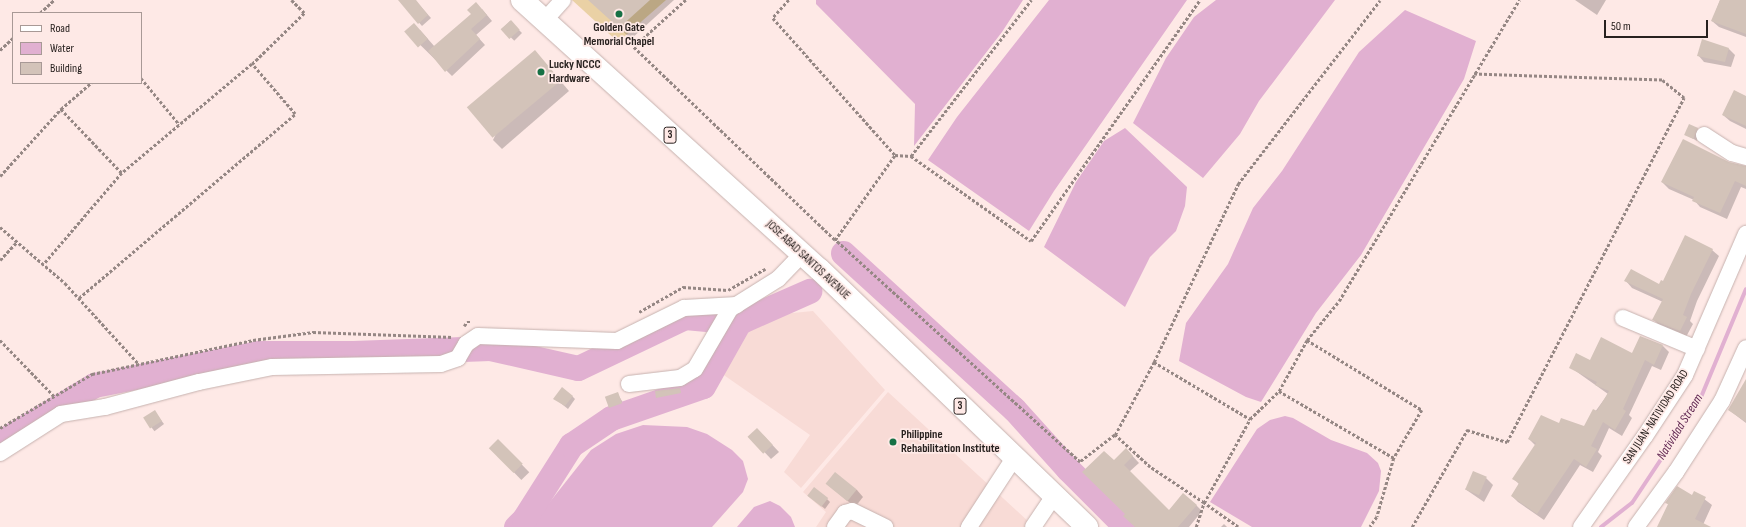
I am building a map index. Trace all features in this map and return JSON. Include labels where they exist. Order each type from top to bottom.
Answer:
[{"type":"highway","name":"JOSE ABAD SANTOS AVENUE","points":[[535,7],[802,254],[1087,527]]},
{"type":"street","points":[[535,7],[564,0]]},
{"type":"street","points":[[1704,135],[1732,153],[1746,157]]},
{"type":"street","name":"SAN JUAN-NATIVIDAD ROAD","points":[[1581,527],[1673,395],[1697,350],[1744,241]]},
{"type":"street","points":[[630,384],[680,378],[695,369],[717,331],[734,307],[778,279],[802,254]]},
{"type":"street","points":[[0,453],[61,414],[105,407],[199,382],[272,367],[441,364],[460,343],[478,336],[617,341],[684,308],[734,307]]},
{"type":"street","points":[[1623,318],[1697,350]]},
{"type":"street","points":[[1636,527],[1676,472],[1722,401],[1746,348]]},
{"type":"street","points":[[969,527],[1014,458]]},
{"type":"street","points":[[1033,527],[1054,496]]},
{"type":"street","points":[[835,527],[845,513],[852,511],[885,527]]},
{"type":"path","points":[[41,12],[54,0]]},
{"type":"path","points":[[44,264],[122,173],[252,64],[304,12],[291,0]]},
{"type":"path","points":[[686,0],[634,47],[835,240],[1080,462],[1115,436],[1154,362],[1238,184],[1380,0]]},
{"type":"path","points":[[789,0],[773,18],[895,155],[911,156],[1031,241],[1200,0]]},
{"type":"path","points":[[911,156],[1031,0]]},
{"type":"path","points":[[1196,527],[1204,503],[1250,419],[1279,391],[1307,340],[1339,301],[1519,0]]},
{"type":"path","points":[[0,50],[12,39]]},
{"type":"path","points":[[79,298],[295,114],[252,64]]},
{"type":"path","points":[[1412,527],[1467,430],[1507,442],[1684,98],[1662,80],[1474,74]]},
{"type":"path","points":[[142,79],[179,124]]},
{"type":"path","points":[[0,176],[62,109],[90,84]]},
{"type":"path","points":[[62,109],[122,173]]},
{"type":"path","points":[[835,240],[895,155]]},
{"type":"path","points":[[0,227],[44,264],[79,298],[139,364]]},
{"type":"path","points":[[0,260],[17,242]]},
{"type":"path","points":[[636,314],[683,287],[728,290],[765,268],[778,279]]},
{"type":"path","points":[[0,428],[92,374],[253,340],[313,332],[460,343],[467,322],[475,322]]},
{"type":"path","points":[[0,340],[54,396]]},
{"type":"path","points":[[1307,340],[1422,410],[1394,458],[1377,518],[1370,527]]},
{"type":"path","points":[[1154,362],[1250,419]]},
{"type":"path","points":[[1279,391],[1394,458]]},
{"type":"path","points":[[1115,436],[1150,467],[1238,527]]},
{"type":"shaded area","points":[[572,0],[666,0],[618,42]]},
{"type":"shaded area","points":[[813,311],[885,390],[801,488],[784,472],[810,435],[718,371],[743,332],[762,316]]},
{"type":"shaded area","name":"Philippine Rehabilitation Institute","points":[[888,392],[1030,523],[1027,527],[816,527],[826,512],[803,492]]},
{"type":"water","points":[[816,0],[1023,0],[1002,32],[914,146],[915,104],[816,4]]},
{"type":"water","points":[[1049,0],[1187,0],[1054,191],[1029,231],[928,160],[957,117]]},
{"type":"water","points":[[1216,0],[1335,0],[1259,101],[1240,134],[1203,178],[1133,123],[1166,58],[1194,17]]},
{"type":"water","points":[[1405,10],[1476,41],[1464,79],[1361,255],[1316,313],[1261,402],[1246,397],[1179,361],[1186,323],[1228,264],[1253,208],[1282,171],[1359,52]]},
{"type":"water","points":[[1125,128],[1187,187],[1185,206],[1176,231],[1150,257],[1125,307],[1044,247],[1076,182],[1104,141]]},
{"type":"water","points":[[1285,416],[1293,418],[1331,440],[1367,453],[1378,463],[1381,471],[1379,491],[1361,527],[1252,527],[1210,502],[1257,429],[1270,420]]},
{"type":"water","points":[[643,425],[687,427],[707,434],[732,450],[743,461],[748,479],[743,492],[712,527],[530,527],[591,450],[616,434]]},
{"type":"water","points":[[770,501],[780,506],[791,517],[795,527],[737,527],[754,507]]},
{"type":"building","points":[[398,0],[416,0],[428,15],[418,24]]},
{"type":"building","name":"Golden Gate Memorial Chapel","points":[[588,0],[650,0],[619,28]]},
{"type":"building","points":[[1720,0],[1746,0],[1746,34],[1711,21]]},
{"type":"building","points":[[476,2],[487,15],[471,29],[480,39],[445,72],[428,51],[471,14],[467,10]]},
{"type":"building","points":[[511,20],[520,30],[509,39],[501,29]]},
{"type":"building","points":[[414,23],[428,39],[418,47],[404,32]]},
{"type":"building","points":[[1702,39],[1729,48],[1725,62],[1697,56]]},
{"type":"building","points":[[535,50],[561,81],[493,138],[467,107]]},
{"type":"building","points":[[1734,90],[1746,96],[1746,126],[1722,115]]},
{"type":"building","points":[[1689,124],[1698,128],[1693,139],[1684,135]]},
{"type":"building","points":[[1683,139],[1729,162],[1746,166],[1746,186],[1735,181],[1720,213],[1692,201],[1694,197],[1661,182]]},
{"type":"building","points":[[1685,235],[1713,249],[1691,294],[1683,315],[1687,317],[1680,331],[1652,320],[1663,299],[1624,281],[1631,269],[1659,284],[1661,280],[1663,281]]},
{"type":"building","points":[[1640,336],[1663,345],[1654,365],[1645,360],[1623,409],[1626,411],[1615,430],[1603,422],[1591,446],[1597,449],[1586,467],[1574,459],[1537,514],[1511,496],[1519,483],[1512,479],[1536,443],[1528,439],[1541,415],[1559,423],[1561,418],[1584,426],[1593,409],[1597,411],[1609,391],[1595,385],[1597,382],[1569,368],[1576,353],[1590,360],[1601,337],[1632,353]]},
{"type":"building","points":[[1746,379],[1746,422],[1728,410]]},
{"type":"building","points":[[562,387],[573,396],[565,406],[553,399]]},
{"type":"building","points":[[680,388],[681,393],[656,398],[655,391]]},
{"type":"building","points":[[618,392],[622,403],[609,408],[605,397]]},
{"type":"building","points":[[155,410],[162,421],[150,428],[143,417]]},
{"type":"building","points":[[757,428],[773,445],[763,454],[747,437]]},
{"type":"building","points":[[498,439],[523,464],[514,473],[489,448]]},
{"type":"building","points":[[1126,448],[1133,456],[1124,465],[1169,510],[1183,493],[1197,505],[1178,527],[1135,527],[1123,516],[1125,514],[1082,472],[1104,451],[1114,460]]},
{"type":"building","points":[[1473,471],[1487,477],[1479,495],[1465,489]]},
{"type":"building","points":[[835,472],[857,490],[847,501],[826,484]]},
{"type":"building","points":[[1677,486],[1692,495],[1694,491],[1706,497],[1695,519],[1711,527],[1657,527],[1668,504],[1665,503]]},
{"type":"building","points":[[814,487],[828,498],[821,507],[807,496]]},
{"type":"waterway","points":[[843,253],[1014,409],[1068,469],[1126,527]]},
{"type":"waterway","name":"Natividad Stream","points":[[1601,527],[1632,503],[1699,402],[1746,289]]},
{"type":"waterway","points":[[0,442],[94,385],[258,353],[353,353],[490,348],[578,368],[685,317],[739,322],[809,291]]},
{"type":"waterway","points":[[516,527],[524,519],[571,445],[611,418],[703,386],[739,322]]},
{"type":"place","name":"Golden Gate Memorial Chapel","points":[[619,14]]},
{"type":"place","name":"Lucky NCCC Hardware","points":[[541,72]]},
{"type":"place","name":"Philippine Rehabilitation Institute","points":[[893,442]]}]
